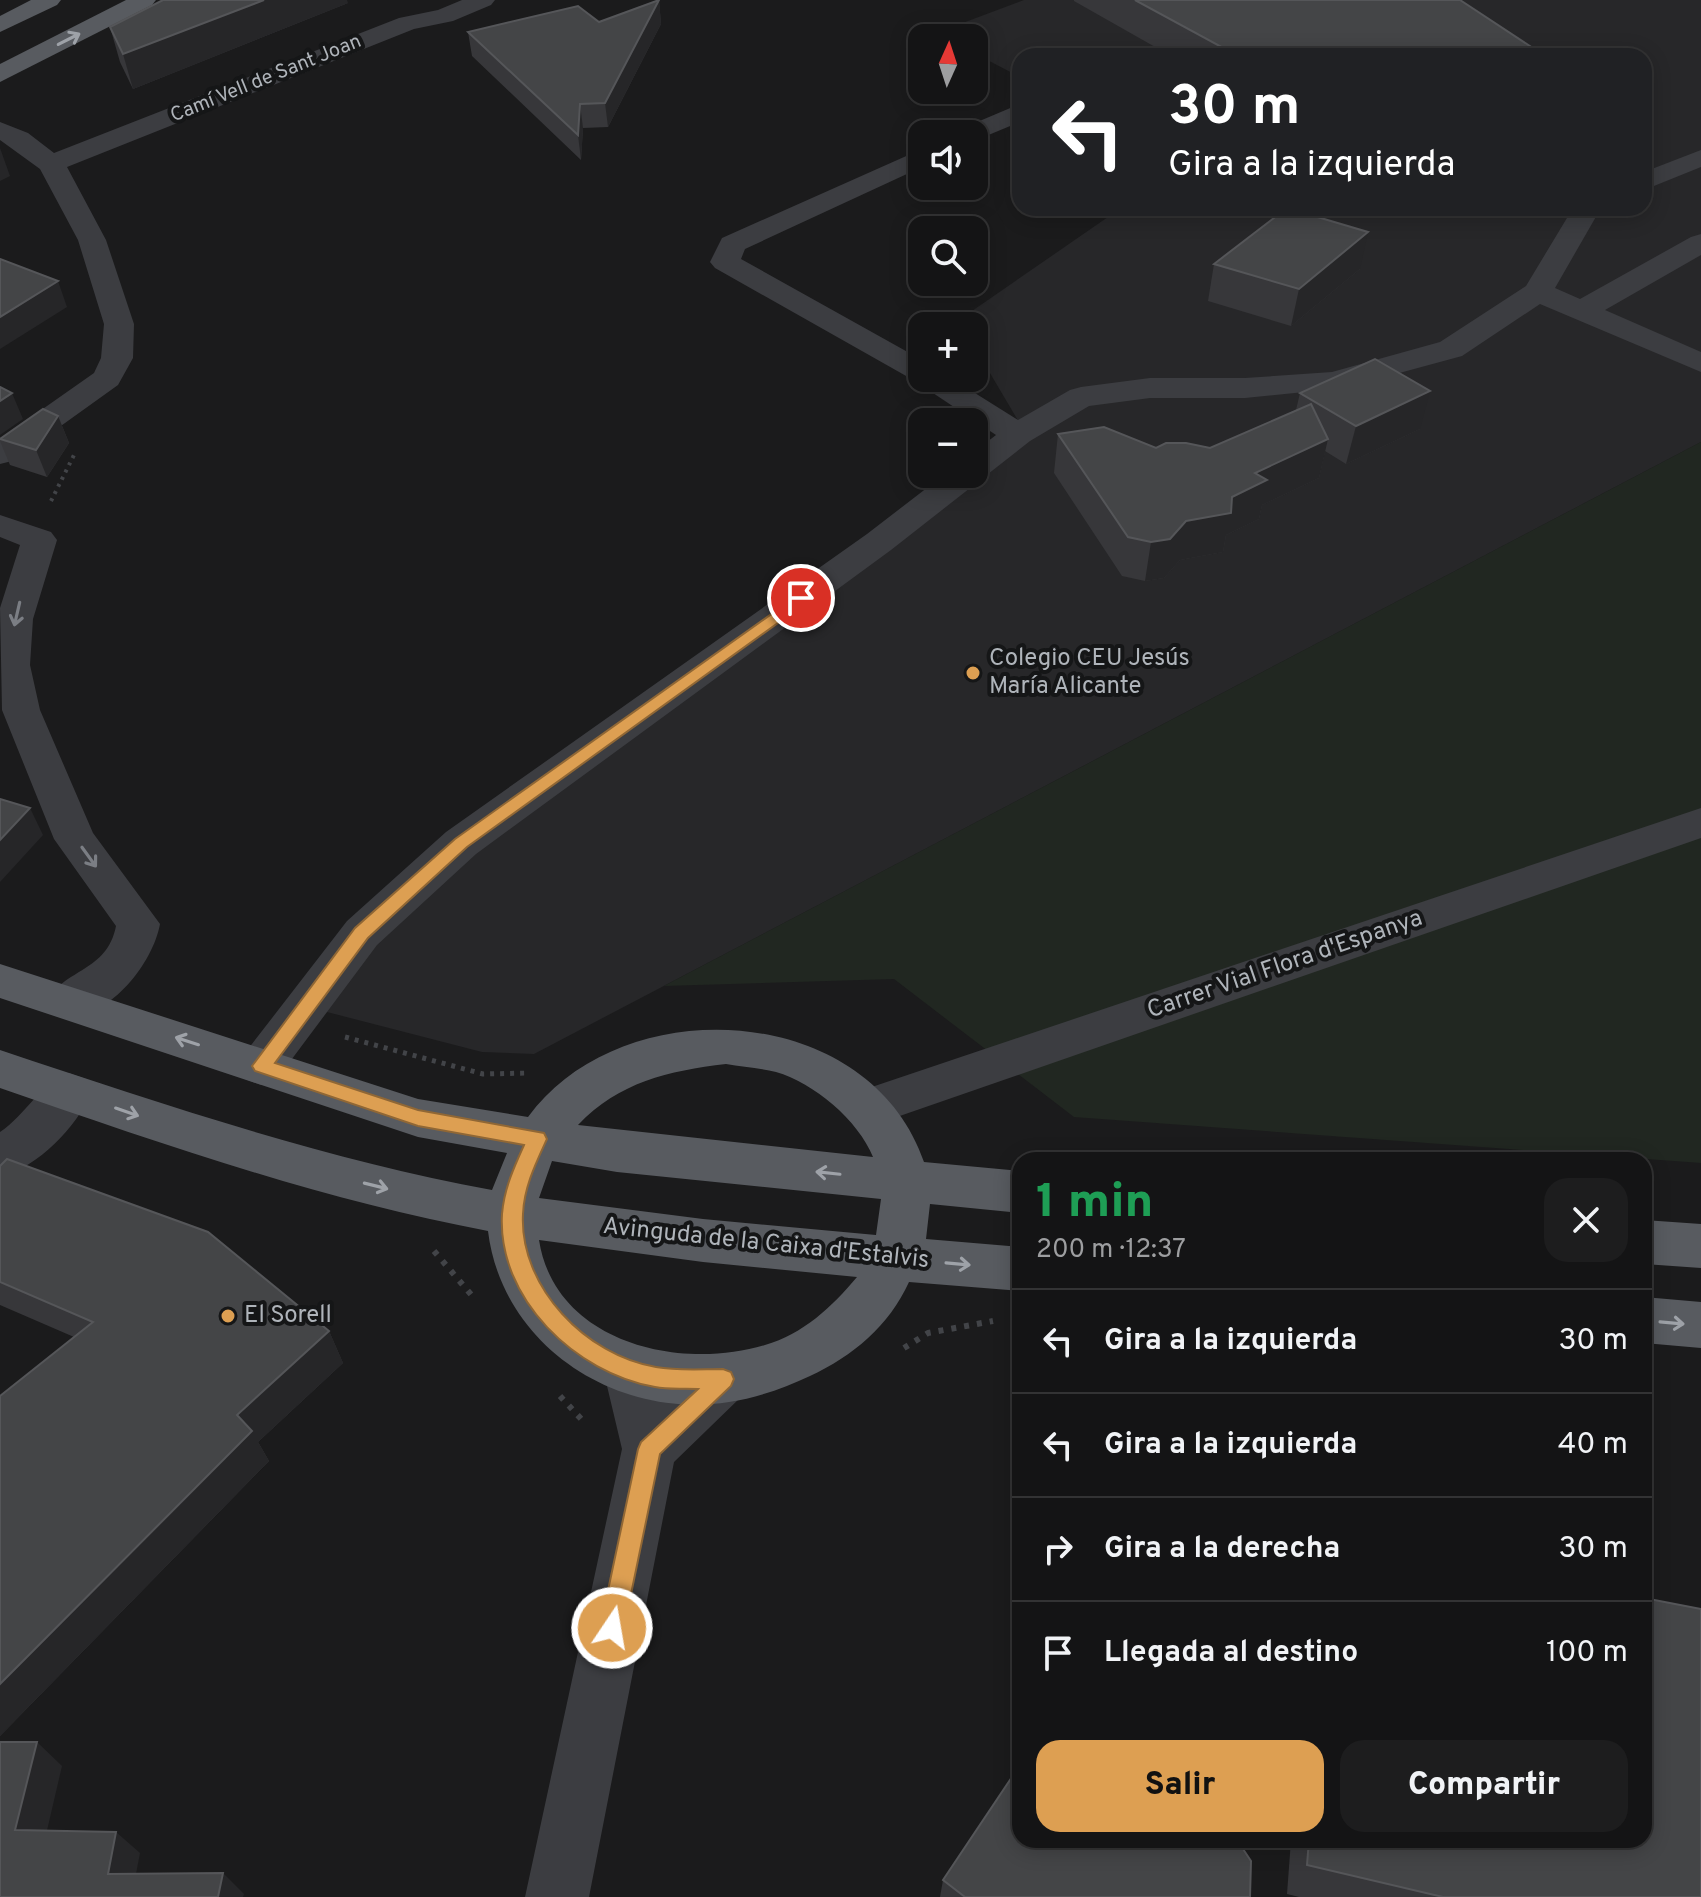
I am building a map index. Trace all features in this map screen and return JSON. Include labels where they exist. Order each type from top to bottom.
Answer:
[{"type":"main road","points":[[0,3],[7,0]]},
{"type":"main road","points":[[0,74],[144,0]]},
{"type":"main road","points":[[0,25],[72,5]]},
{"type":"main road","points":[[0,47],[72,5]]},
{"type":"main road","points":[[0,981],[418,1118],[617,1152],[1012,1191]]},
{"type":"main road","points":[[726,1046],[780,1055],[829,1076],[868,1108],[892,1142],[905,1181],[906,1220],[896,1259],[881,1289],[859,1316],[799,1358],[762,1372],[723,1379],[655,1377],[629,1369],[588,1349],[554,1323],[530,1290],[516,1253],[512,1215],[520,1175],[537,1139],[573,1099],[618,1070],[670,1052],[726,1046]]},
{"type":"main road","name":"Avinguda de la Caixa d'Estalvis","points":[[0,1069],[220,1144],[382,1188],[512,1215],[809,1252],[1012,1268]]},
{"type":"main road","points":[[1652,1243],[1701,1246]]},
{"type":"main road","points":[[1652,1321],[1701,1325]]},
{"type":"street","name":"Camí Vell de Sant Joan","points":[[51,164],[408,23],[444,16],[483,0]]},
{"type":"street","points":[[988,127],[1012,116]]},
{"type":"street","points":[[0,130],[19,139],[51,164],[92,240],[119,324],[117,358],[107,378],[0,454]]},
{"type":"street","points":[[1652,179],[1700,158]]},
{"type":"street","points":[[908,163],[732,244],[725,262],[908,365]]},
{"type":"street","points":[[988,457],[1018,434],[1081,397],[1150,388],[1245,388],[1333,381],[1451,349],[1538,292],[1582,216]]},
{"type":"street","points":[[1581,311],[1701,243]]},
{"type":"street","points":[[1538,292],[1701,363]]},
{"type":"street","points":[[951,392],[1018,434]]},
{"type":"street","points":[[261,1066],[362,933],[461,843],[879,542],[948,488]]},
{"type":"street","points":[[0,525],[39,540],[15,619],[11,665],[21,710],[75,839],[138,924],[136,946],[119,969],[69,1002]]},
{"type":"street","name":"Carrer Vial Flora d'Espanya","points":[[868,1108],[1701,823]]},
{"type":"street","points":[[0,1158],[35,1134],[69,1092]]},
{"type":"street","points":[[557,1897],[649,1449],[629,1369]]},
{"type":"street","points":[[649,1449],[723,1379]]},
{"type":"path","points":[[295,1024],[483,1074],[534,1073]]},
{"type":"path","points":[[423,1248],[437,1252],[475,1299]]},
{"type":"path","points":[[555,1392],[587,1425]]},
{"type":"shaded area","name":"Colegio CEU Jesús María Alicante","points":[[1024,0],[1701,0],[1701,442],[534,1054],[482,1052],[296,1004],[337,945],[955,488],[988,488],[988,461],[1023,429],[988,370],[988,312],[971,312],[1109,216],[1652,216],[1652,48],[1012,48],[1012,73],[988,60],[988,24],[960,24]]},
{"type":"shaded area","points":[[1701,442],[1701,1163],[1652,1159],[1652,1152],[1551,1152],[1074,1117],[894,979],[664,986]]},
{"type":"building","points":[[163,0],[264,0],[123,54],[110,27]]},
{"type":"building","points":[[659,0],[605,103],[580,104],[578,135],[468,32],[578,6],[599,22]]},
{"type":"building","points":[[1135,0],[1460,0],[1533,48],[1223,48]]},
{"type":"building","points":[[1277,216],[1314,216],[1368,232],[1299,289],[1214,264]]},
{"type":"building","points":[[0,259],[58,281],[0,317]]},
{"type":"building","points":[[1375,359],[1430,391],[1356,426],[1300,393]]},
{"type":"building","points":[[0,387],[12,393],[0,401]]},
{"type":"building","points":[[1311,404],[1328,439],[1255,473],[1267,480],[1232,497],[1231,513],[1186,521],[1170,539],[1151,542],[1128,537],[1058,434],[1104,427],[1156,448],[1166,443],[1186,443],[1210,448]]},
{"type":"building","points":[[43,409],[58,416],[36,450],[0,439]]},
{"type":"building","points":[[0,799],[30,808],[0,840]]},
{"type":"building","points":[[7,1159],[208,1232],[329,1331],[237,1415],[252,1431],[0,1684],[0,1396],[93,1322],[0,1282],[0,1166]]},
{"type":"building","points":[[1652,1600],[1701,1609],[1701,1897],[1443,1897],[1307,1865],[1308,1848],[1652,1848]]},
{"type":"building","points":[[0,1742],[37,1742],[15,1830],[116,1832],[108,1874],[223,1873],[218,1897],[0,1897]]},
{"type":"building","points":[[1012,1777],[1012,1848],[1242,1848],[1251,1861],[1250,1897],[965,1897],[943,1880]]},
{"type":"place","name":"Colegio CEU Jesús María Alicante","points":[[973,673]]},
{"type":"place","name":"El Sorell","points":[[228,1316]]},
{"type":"route","points":[[612,1628],[649,1449],[723,1379],[687,1381],[655,1377],[629,1369],[588,1349],[554,1323],[530,1290],[516,1253],[512,1215],[520,1175],[537,1139],[418,1118],[261,1066],[362,933],[461,843],[801,598]]}]
